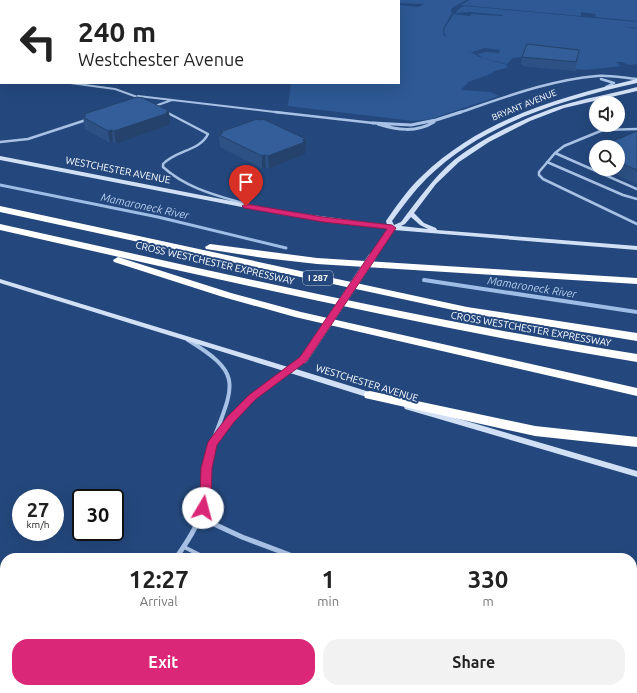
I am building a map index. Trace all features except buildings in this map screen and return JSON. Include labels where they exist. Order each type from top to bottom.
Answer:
[{"type":"highway","name":"CROSS WESTCHESTER EXPRESSWAY","points":[[0,209],[467,310],[637,337]]},
{"type":"highway","points":[[65,224],[241,252],[330,263],[574,276],[637,282]]},
{"type":"highway","name":"CROSS WESTCHESTER EXPRESSWAY","points":[[0,227],[440,325],[530,342],[637,358]]},
{"type":"highway","points":[[42,236],[226,295],[272,308],[637,392]]},
{"type":"highway","points":[[370,396],[534,431],[637,442]]},
{"type":"main road","name":"BRYANT AVENUE","points":[[392,228],[389,220],[418,183],[435,167],[462,147],[502,124],[532,111],[565,99],[637,80]]},
{"type":"main road","name":"BRYANT AVENUE","points":[[288,371],[304,359],[392,228],[403,223],[427,191],[444,172],[497,135],[528,120],[562,107],[637,89]]},
{"type":"main road","name":"WESTCHESTER AVENUE","points":[[0,158],[264,210],[323,220],[392,228],[637,248]]},
{"type":"main road","points":[[410,214],[422,224],[442,232]]},
{"type":"main road","name":"WESTCHESTER AVENUE","points":[[0,281],[370,396],[637,474]]},
{"type":"street","points":[[373,123],[405,130],[425,127],[436,120],[505,97],[566,80],[606,76],[637,80]]},
{"type":"street","points":[[591,77],[604,79],[614,83],[602,89]]},
{"type":"street","points":[[184,338],[215,357],[222,364],[231,380],[228,400],[212,444]]},
{"type":"street","name":"BRYANT AVENUE","points":[[179,553],[194,532],[201,518],[205,498],[207,468],[212,444],[230,419],[253,397],[288,371]]},
{"type":"street","points":[[201,518],[242,537],[285,553]]},
{"type":"lane","points":[[79,84],[116,88],[145,101]]},
{"type":"lane","points":[[134,96],[373,123]]},
{"type":"lane","points":[[155,106],[173,100]]},
{"type":"lane","points":[[150,104],[208,134],[207,138],[200,145],[175,154],[166,160],[163,167],[168,172],[174,177],[194,187],[264,210]]},
{"type":"lane","points":[[0,142],[28,139],[88,120]]},
{"type":"lane","points":[[637,129],[614,129],[598,132],[564,146],[555,153],[539,172],[540,177],[543,179],[598,207],[637,224]]},
{"type":"lane","points":[[630,130],[637,133]]},
{"type":"lane","points":[[555,153],[637,189]]},
{"type":"lane","points":[[547,162],[623,195],[637,199]]},
{"type":"lane","points":[[184,546],[197,553]]},
{"type":"shaded area","points":[[400,0],[466,0],[452,8],[452,13],[443,29],[443,35],[479,57],[507,65],[506,67],[509,67],[468,82],[461,90],[490,92],[499,96],[431,119],[413,121],[288,106],[291,84],[400,84],[400,5],[418,7],[424,4],[400,3]]},
{"type":"shaded area","points":[[469,0],[637,0],[637,21],[595,17],[596,14],[581,12],[581,16],[461,5]]},
{"type":"shaded area","points":[[464,6],[637,22],[637,28],[620,26],[637,29],[637,64],[629,65],[622,62],[616,62],[621,66],[586,70],[576,69],[576,71],[523,66],[526,58],[524,57],[513,58],[507,64],[483,58],[477,54],[487,52],[499,53],[500,50],[484,48],[472,52],[447,37],[444,31],[454,14],[470,16],[471,14],[503,15],[471,12],[455,13]]},
{"type":"waterway","name":"Mamaroneck River","points":[[0,185],[158,217],[286,248]]},
{"type":"waterway","name":"Mamaroneck River","points":[[424,280],[637,312]]},
{"type":"route","points":[[203,508],[207,468],[212,444],[230,419],[253,397],[304,359],[392,228],[323,220],[246,206]]}]
